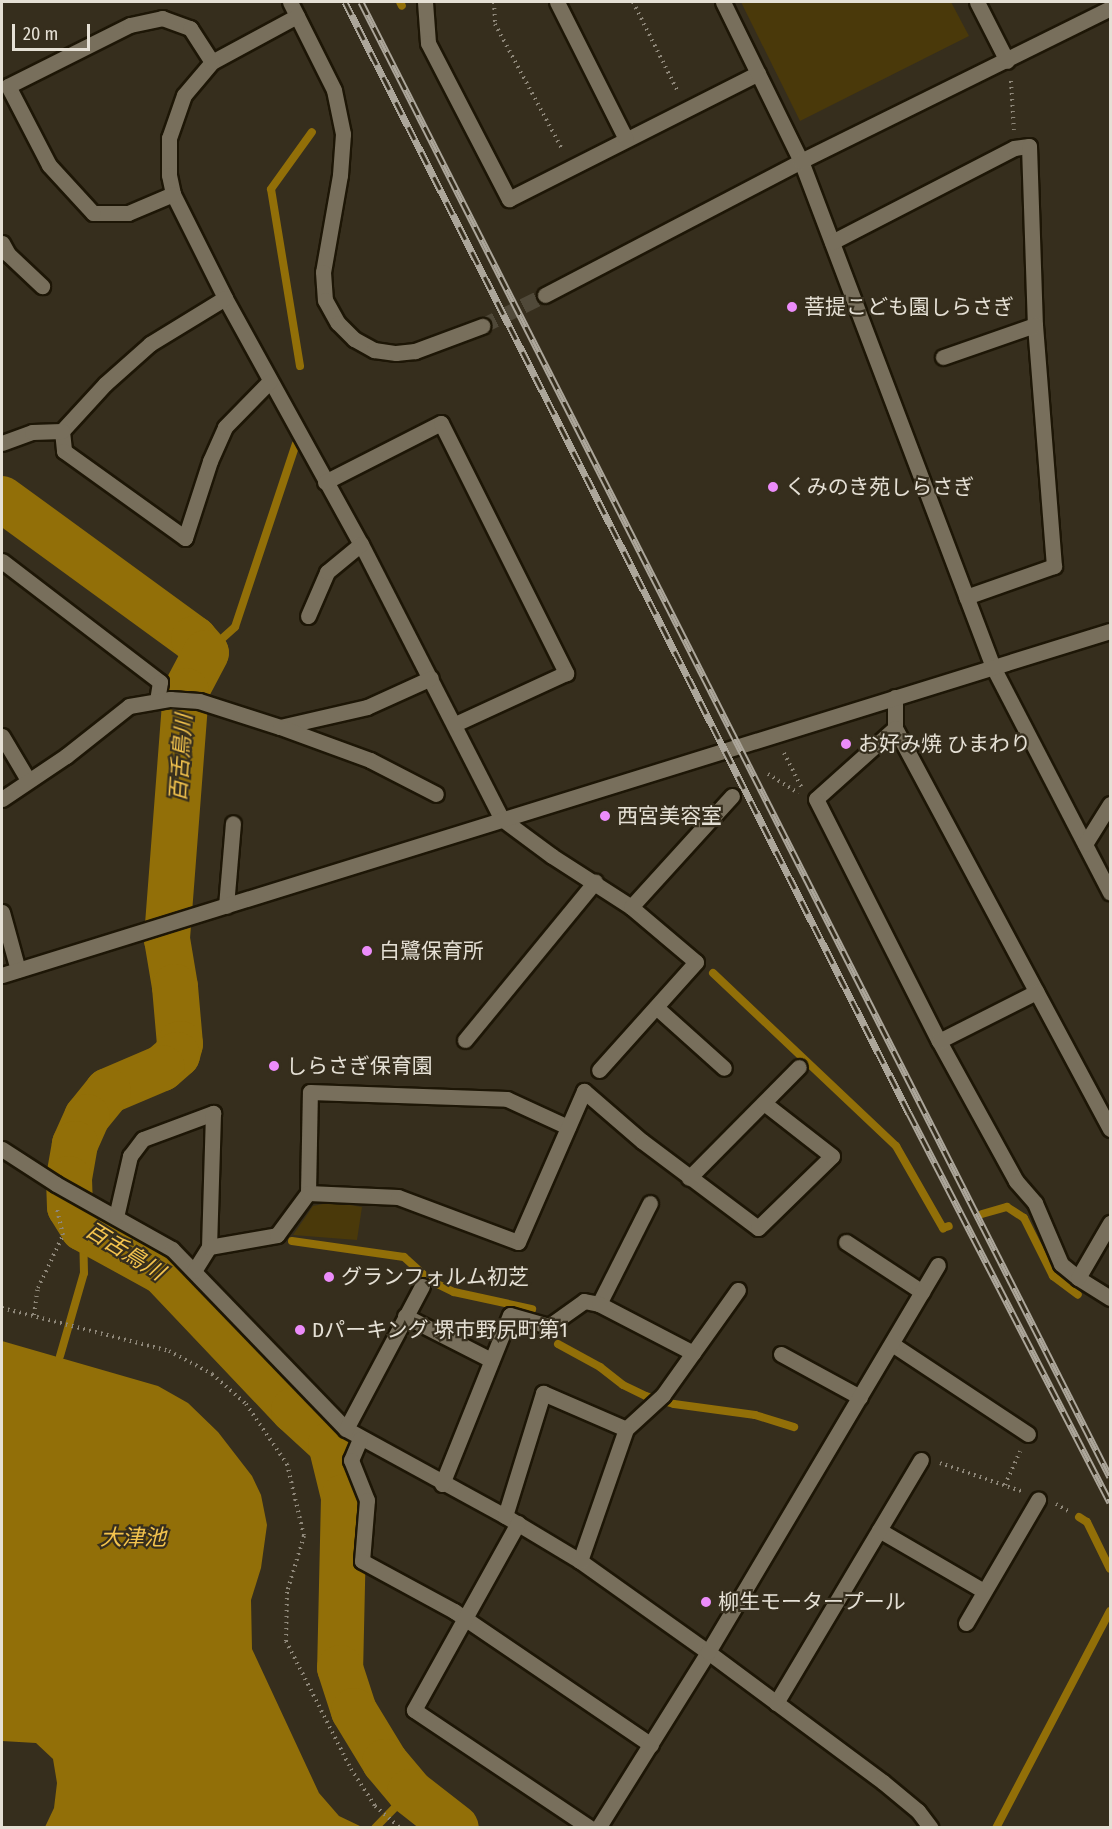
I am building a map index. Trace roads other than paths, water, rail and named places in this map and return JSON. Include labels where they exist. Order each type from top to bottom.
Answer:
[{"type":"street","points":[[290,2],[334,90],[344,134],[340,175],[322,272],[325,300],[338,323],[354,339],[374,350],[396,353],[423,349],[482,326]]},
{"type":"street","points":[[425,2],[428,43],[509,199],[758,73]]},
{"type":"street","points":[[557,2],[626,139]]},
{"type":"street","points":[[723,2],[801,161],[993,667],[1110,893]]},
{"type":"street","points":[[977,2],[1007,61]]},
{"type":"street","points":[[544,295],[801,161],[1110,8]]},
{"type":"street","points":[[297,16],[212,62],[184,95],[169,138],[173,194],[225,298],[361,544],[502,819],[552,856],[631,907],[696,962],[599,1070]]},
{"type":"street","points":[[173,194],[128,213],[93,213],[49,165],[8,86],[130,25],[162,18],[190,28],[212,62]]},
{"type":"street","points":[[832,242],[1014,148],[1029,146],[1035,325],[1054,566],[966,597]]},
{"type":"street","points":[[2,243],[8,254],[42,285]]},
{"type":"street","points":[[2,443],[32,432],[62,431],[105,384],[150,344],[225,298]]},
{"type":"street","points":[[942,357],[1035,325]]},
{"type":"street","points":[[62,431],[64,452],[185,538],[210,461],[225,427],[270,381]]},
{"type":"street","points":[[325,482],[441,423],[566,673],[455,724]]},
{"type":"street","points":[[308,616],[327,572],[361,544]]},
{"type":"street","points":[[2,561],[160,681],[163,700]]},
{"type":"street","points":[[2,975],[154,930],[502,819],[1110,631]]},
{"type":"street","points":[[280,727],[367,707],[431,678]]},
{"type":"street","points":[[895,697],[895,728],[1110,1129]]},
{"type":"street","points":[[2,799],[66,756],[129,706],[163,700],[199,701],[280,727],[370,760],[436,794]]},
{"type":"street","points":[[895,728],[816,799],[939,1041],[1016,1181],[1035,1203],[1061,1264],[1078,1278],[1110,1298]]},
{"type":"street","points":[[2,736],[28,780]]},
{"type":"street","points":[[631,907],[732,796]]},
{"type":"street","points":[[1084,844],[1110,804]]},
{"type":"street","points":[[226,906],[233,823]]},
{"type":"street","points":[[465,1040],[595,882]]},
{"type":"street","points":[[2,912],[18,970]]},
{"type":"street","points":[[939,1041],[1036,992]]},
{"type":"street","points":[[656,1007],[724,1068]]},
{"type":"street","points":[[689,1178],[799,1067]]},
{"type":"street","points":[[308,1193],[398,1197],[518,1242],[584,1091],[689,1178],[758,1228],[832,1156],[764,1103]]},
{"type":"street","points":[[209,1247],[277,1235],[308,1193],[310,1092],[507,1099],[568,1126]]},
{"type":"street","points":[[116,1217],[130,1156],[143,1138],[213,1113],[209,1247],[194,1271]]},
{"type":"street","points":[[5,1154],[172,1249],[346,1429],[360,1439],[511,1520],[580,1561],[708,1652],[883,1782],[918,1811],[931,1827]]},
{"type":"street","points":[[599,1304],[650,1203]]},
{"type":"street","points":[[1078,1278],[1110,1222]]},
{"type":"street","points":[[846,1242],[922,1292]]},
{"type":"street","points":[[598,1827],[708,1652],[938,1265]]},
{"type":"street","points":[[346,1429],[422,1286]]},
{"type":"street","points":[[580,1561],[626,1429],[659,1400],[738,1290]]},
{"type":"street","points":[[441,1484],[510,1315],[549,1326],[584,1301],[599,1304],[693,1353]]},
{"type":"street","points":[[405,1316],[491,1360]]},
{"type":"street","points":[[892,1344],[1028,1434]]},
{"type":"street","points":[[782,1353],[860,1397]]},
{"type":"street","points":[[590,1827],[414,1710],[464,1619],[511,1520],[543,1393],[626,1429]]},
{"type":"street","points":[[360,1439],[351,1460],[367,1500],[362,1561],[464,1619],[651,1745]]},
{"type":"street","points":[[777,1703],[879,1530],[926,1460]]},
{"type":"street","points":[[966,1623],[1040,1498]]},
{"type":"street","points":[[879,1530],[984,1591]]},
{"type":"water","name":"大津池","points":[[2,1341],[158,1386],[188,1403],[218,1432],[252,1476],[261,1495],[267,1525],[261,1568],[251,1600],[252,1649],[319,1793],[339,1816],[362,1827],[45,1827],[54,1808],[57,1783],[53,1759],[36,1743],[2,1741]]},
{"type":"waterway","points":[[400,2],[402,6]]},
{"type":"waterway","points":[[300,366],[271,189],[312,132]]},
{"type":"waterway","points":[[206,653],[235,627],[296,444]]},
{"type":"waterway","name":"百舌鳥川","points":[[2,499],[194,639],[206,653],[186,691],[167,939],[175,987],[180,1044],[177,1055],[162,1068],[108,1091],[87,1117],[75,1144],[69,1179],[70,1207],[83,1228],[163,1272],[294,1410],[331,1444],[344,1497],[340,1668],[354,1711],[385,1762],[410,1792],[456,1828]]},
{"type":"waterway","points":[[713,973],[896,1146],[943,1228],[949,1226]]},
{"type":"waterway","points":[[982,1214],[1007,1207],[1024,1218],[1053,1276],[1078,1295]]},
{"type":"waterway","points":[[60,1356],[84,1273],[83,1228]]},
{"type":"waterway","points":[[292,1241],[404,1257],[431,1281],[454,1292],[532,1309]]},
{"type":"waterway","points":[[558,1344],[600,1367],[623,1385],[646,1396],[674,1404],[755,1415],[794,1427]]},
{"type":"waterway","points":[[1079,1517],[1087,1522],[1110,1569]]},
{"type":"waterway","points":[[996,1828],[1110,1611]]},
{"type":"waterway","points":[[375,1828],[410,1792]]},
{"type":"tunnel","points":[[482,326],[545,295]]},
{"type":"railway","points":[[345,2],[909,1113],[1110,1502]]},
{"type":"railway","points":[[361,2],[1110,1477]]},
{"type":"place","name":"菩提こども園しらさぎ","points":[[792,307]]},
{"type":"place","name":"くみのき苑しらさぎ","points":[[773,487]]},
{"type":"place","name":"お好み焼 ひまわり","points":[[846,744]]},
{"type":"place","name":"西宮美容室","points":[[605,816]]},
{"type":"place","name":"白鷺保育所","points":[[367,951]]},
{"type":"place","name":"しらさぎ保育園","points":[[274,1066]]},
{"type":"place","name":"グランフォルム初芝","points":[[329,1277]]},
{"type":"place","name":"Dパーキング 堺市野尻町第1","points":[[300,1330]]},
{"type":"place","name":"柳生モータープール","points":[[706,1602]]}]
